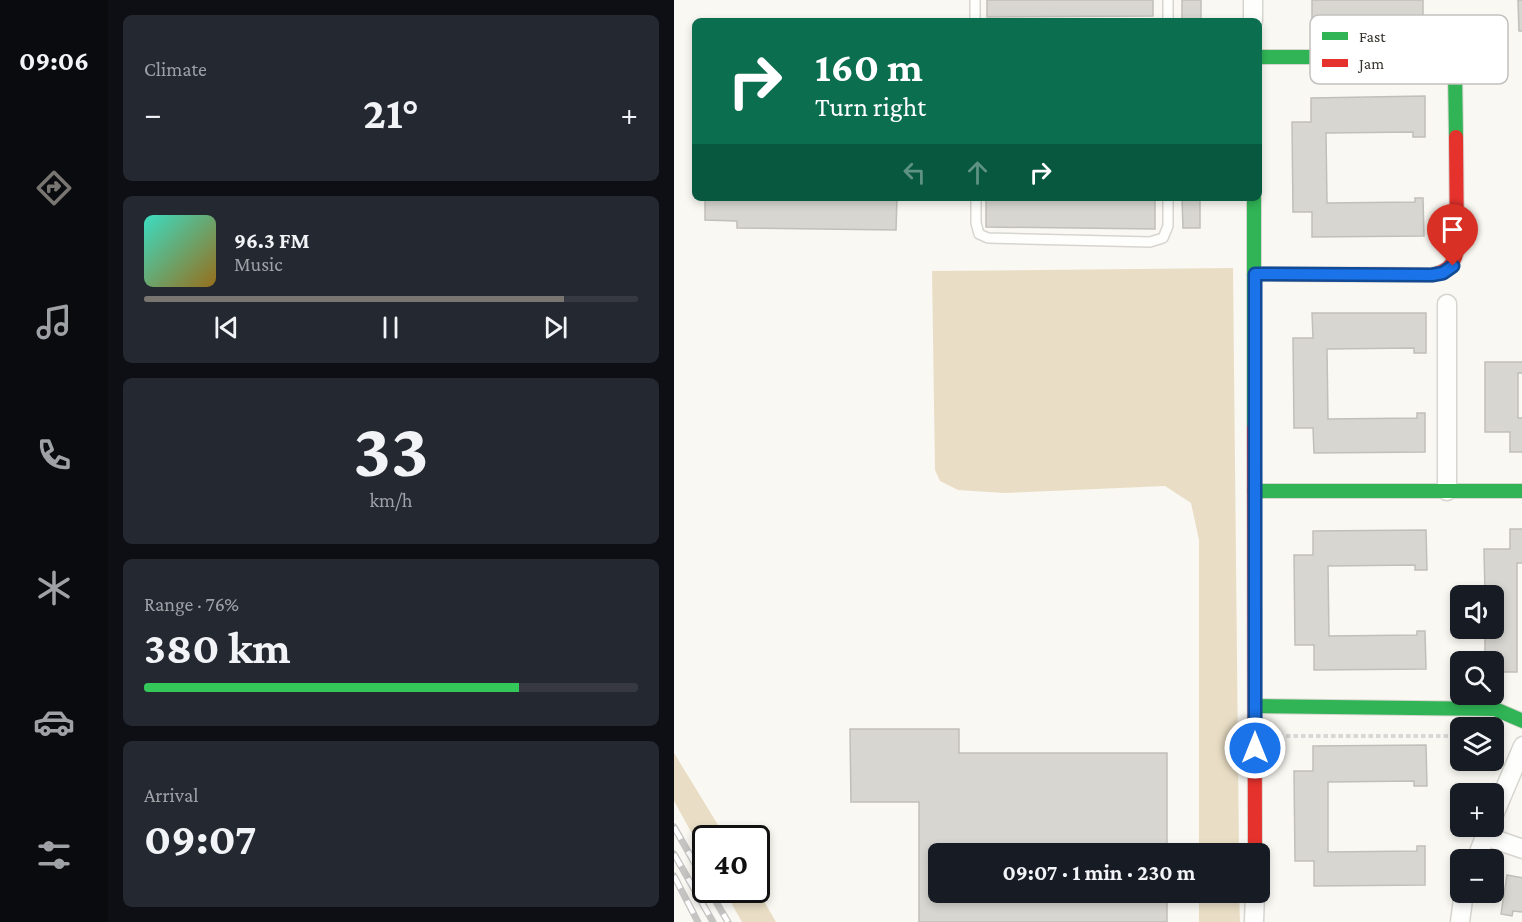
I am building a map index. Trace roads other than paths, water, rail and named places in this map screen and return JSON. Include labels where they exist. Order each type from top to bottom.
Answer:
[{"type":"street","points":[[1253,0],[1253,18]]},
{"type":"street","points":[[1262,57],[1310,57]]},
{"type":"street","points":[[1255,274],[1432,275],[1443,273],[1453,266],[1457,258],[1456,84]]},
{"type":"street","points":[[1254,201],[1255,843]]},
{"type":"street","points":[[1447,304],[1447,491]]},
{"type":"street","points":[[1254,491],[1523,490]]},
{"type":"street","points":[[1255,706],[1495,709],[1523,722]]},
{"type":"street","points":[[1504,791],[1523,747]]},
{"type":"street","points":[[1499,837],[1523,849]]},
{"type":"street","points":[[1254,922],[1255,903]]},
{"type":"street","points":[[1460,922],[1463,903]]},
{"type":"lane","points":[[975,0],[976,18]]},
{"type":"lane","points":[[1168,0],[1168,18]]},
{"type":"lane","points":[[976,201],[976,223],[979,234],[988,238],[1150,242],[1163,238],[1168,226],[1168,201]]},
{"type":"railway","points":[[674,827],[692,858]]},
{"type":"railway","points":[[674,854],[713,922]]},
{"type":"railway","points":[[674,876],[698,922]]},
{"type":"railway","points":[[717,903],[728,922]]}]
